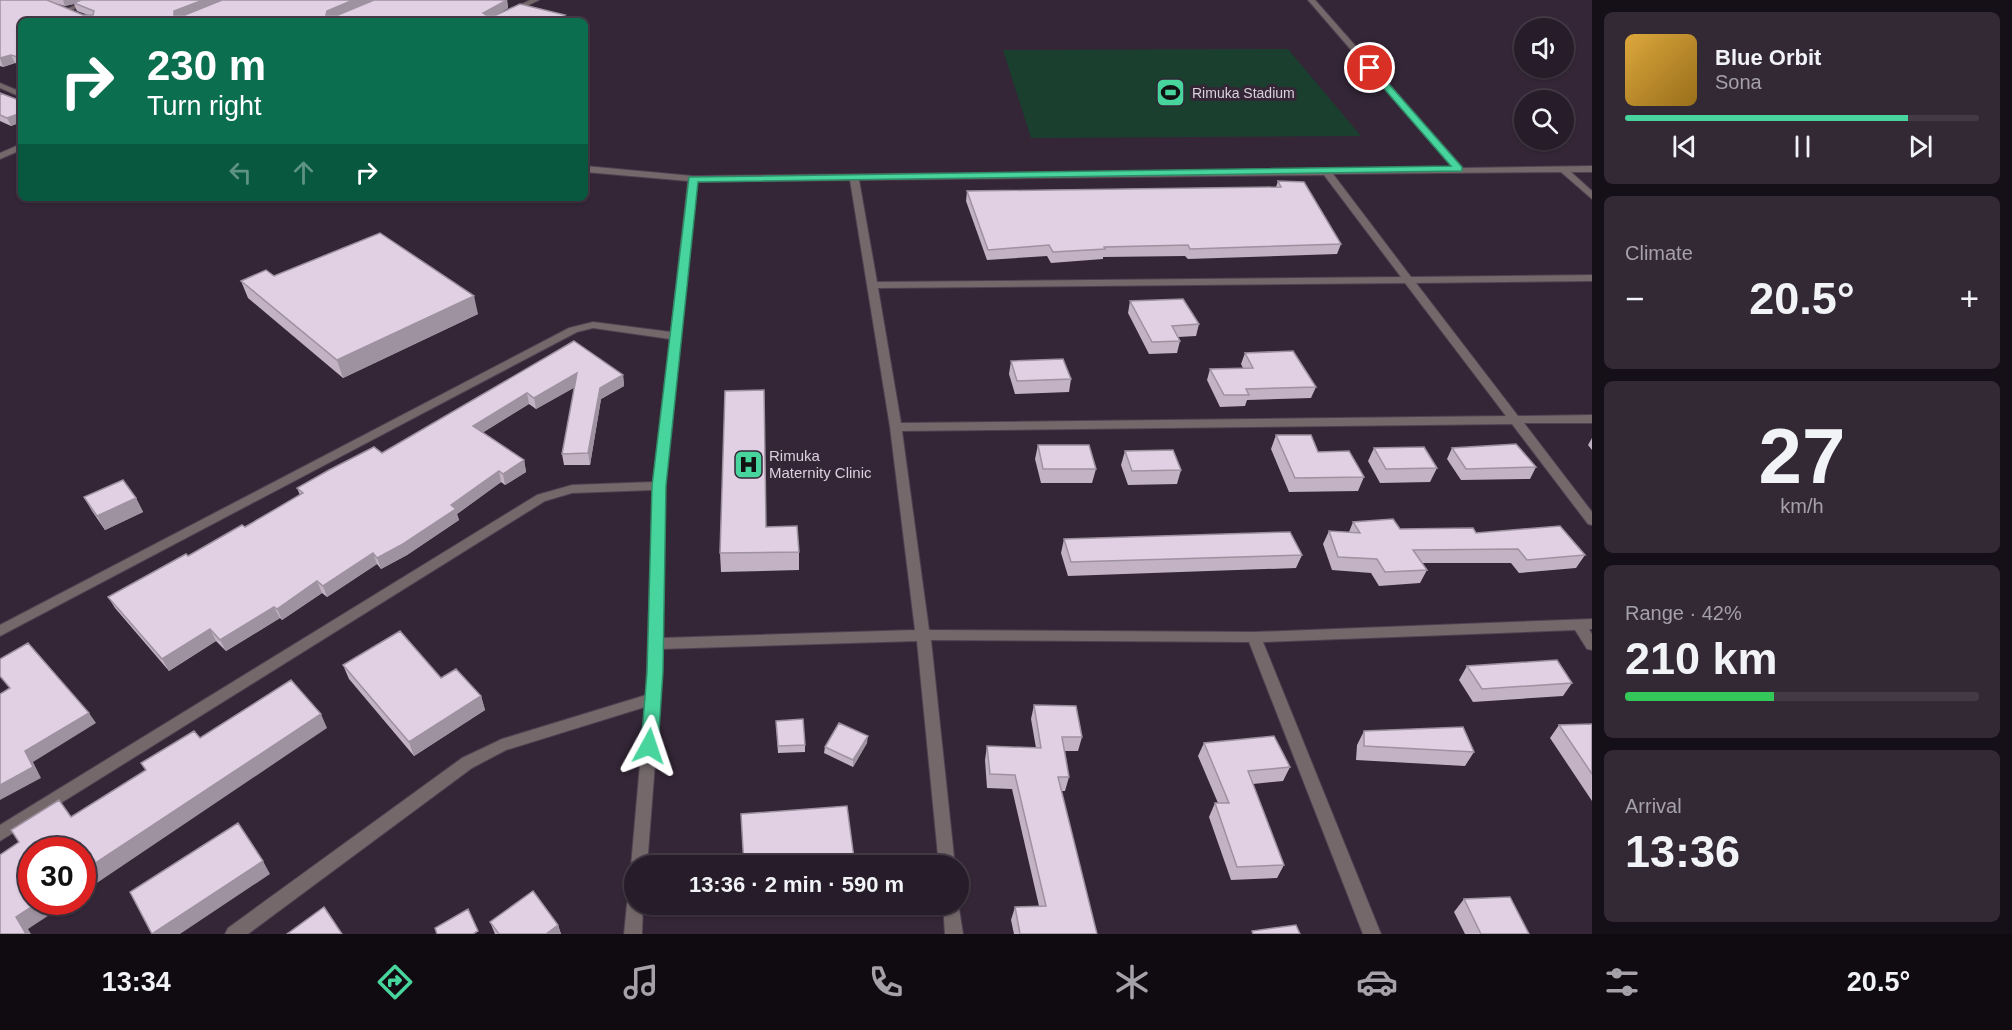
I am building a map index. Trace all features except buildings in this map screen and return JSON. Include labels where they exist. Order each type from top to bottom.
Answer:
[{"type":"street","points":[[64,11],[95,0]]},
{"type":"street","points":[[497,18],[536,0]]},
{"type":"street","points":[[1311,0],[1459,169]]},
{"type":"street","points":[[54,7],[74,14]]},
{"type":"street","points":[[0,86],[18,94]]},
{"type":"street","points":[[0,156],[18,148]]},
{"type":"street","points":[[588,169],[693,179],[1592,169]]},
{"type":"street","points":[[1564,170],[1592,196]]},
{"type":"street","points":[[1327,173],[1592,521]]},
{"type":"street","points":[[855,176],[896,427],[923,635],[946,855]]},
{"type":"street","points":[[640,855],[653,699],[659,486],[693,179]]},
{"type":"street","points":[[871,285],[1592,278]]},
{"type":"street","points":[[0,631],[573,330],[593,324],[674,336]]},
{"type":"street","points":[[896,427],[1592,419]]},
{"type":"street","points":[[0,834],[541,498],[572,489],[659,486]]},
{"type":"street","points":[[654,644],[923,635],[1254,637],[1586,625],[1592,645]]},
{"type":"street","points":[[1254,637],[1372,934]]},
{"type":"street","points":[[234,934],[466,763],[502,745],[653,699]]},
{"type":"street","points":[[633,934],[634,915]]},
{"type":"street","points":[[952,915],[954,934]]},
{"type":"green space","name":"Rimuka Stadium","points":[[1288,49],[1361,136],[1031,138],[1003,50]]},
{"type":"place","name":"Rimuka Stadium","points":[[1171,93]]},
{"type":"place","name":"Rimuka Maternity Clinic","points":[[748,464]]},
{"type":"route","points":[[649,746],[655,672],[659,486],[693,179],[1327,173],[1459,169],[1370,68]]}]
